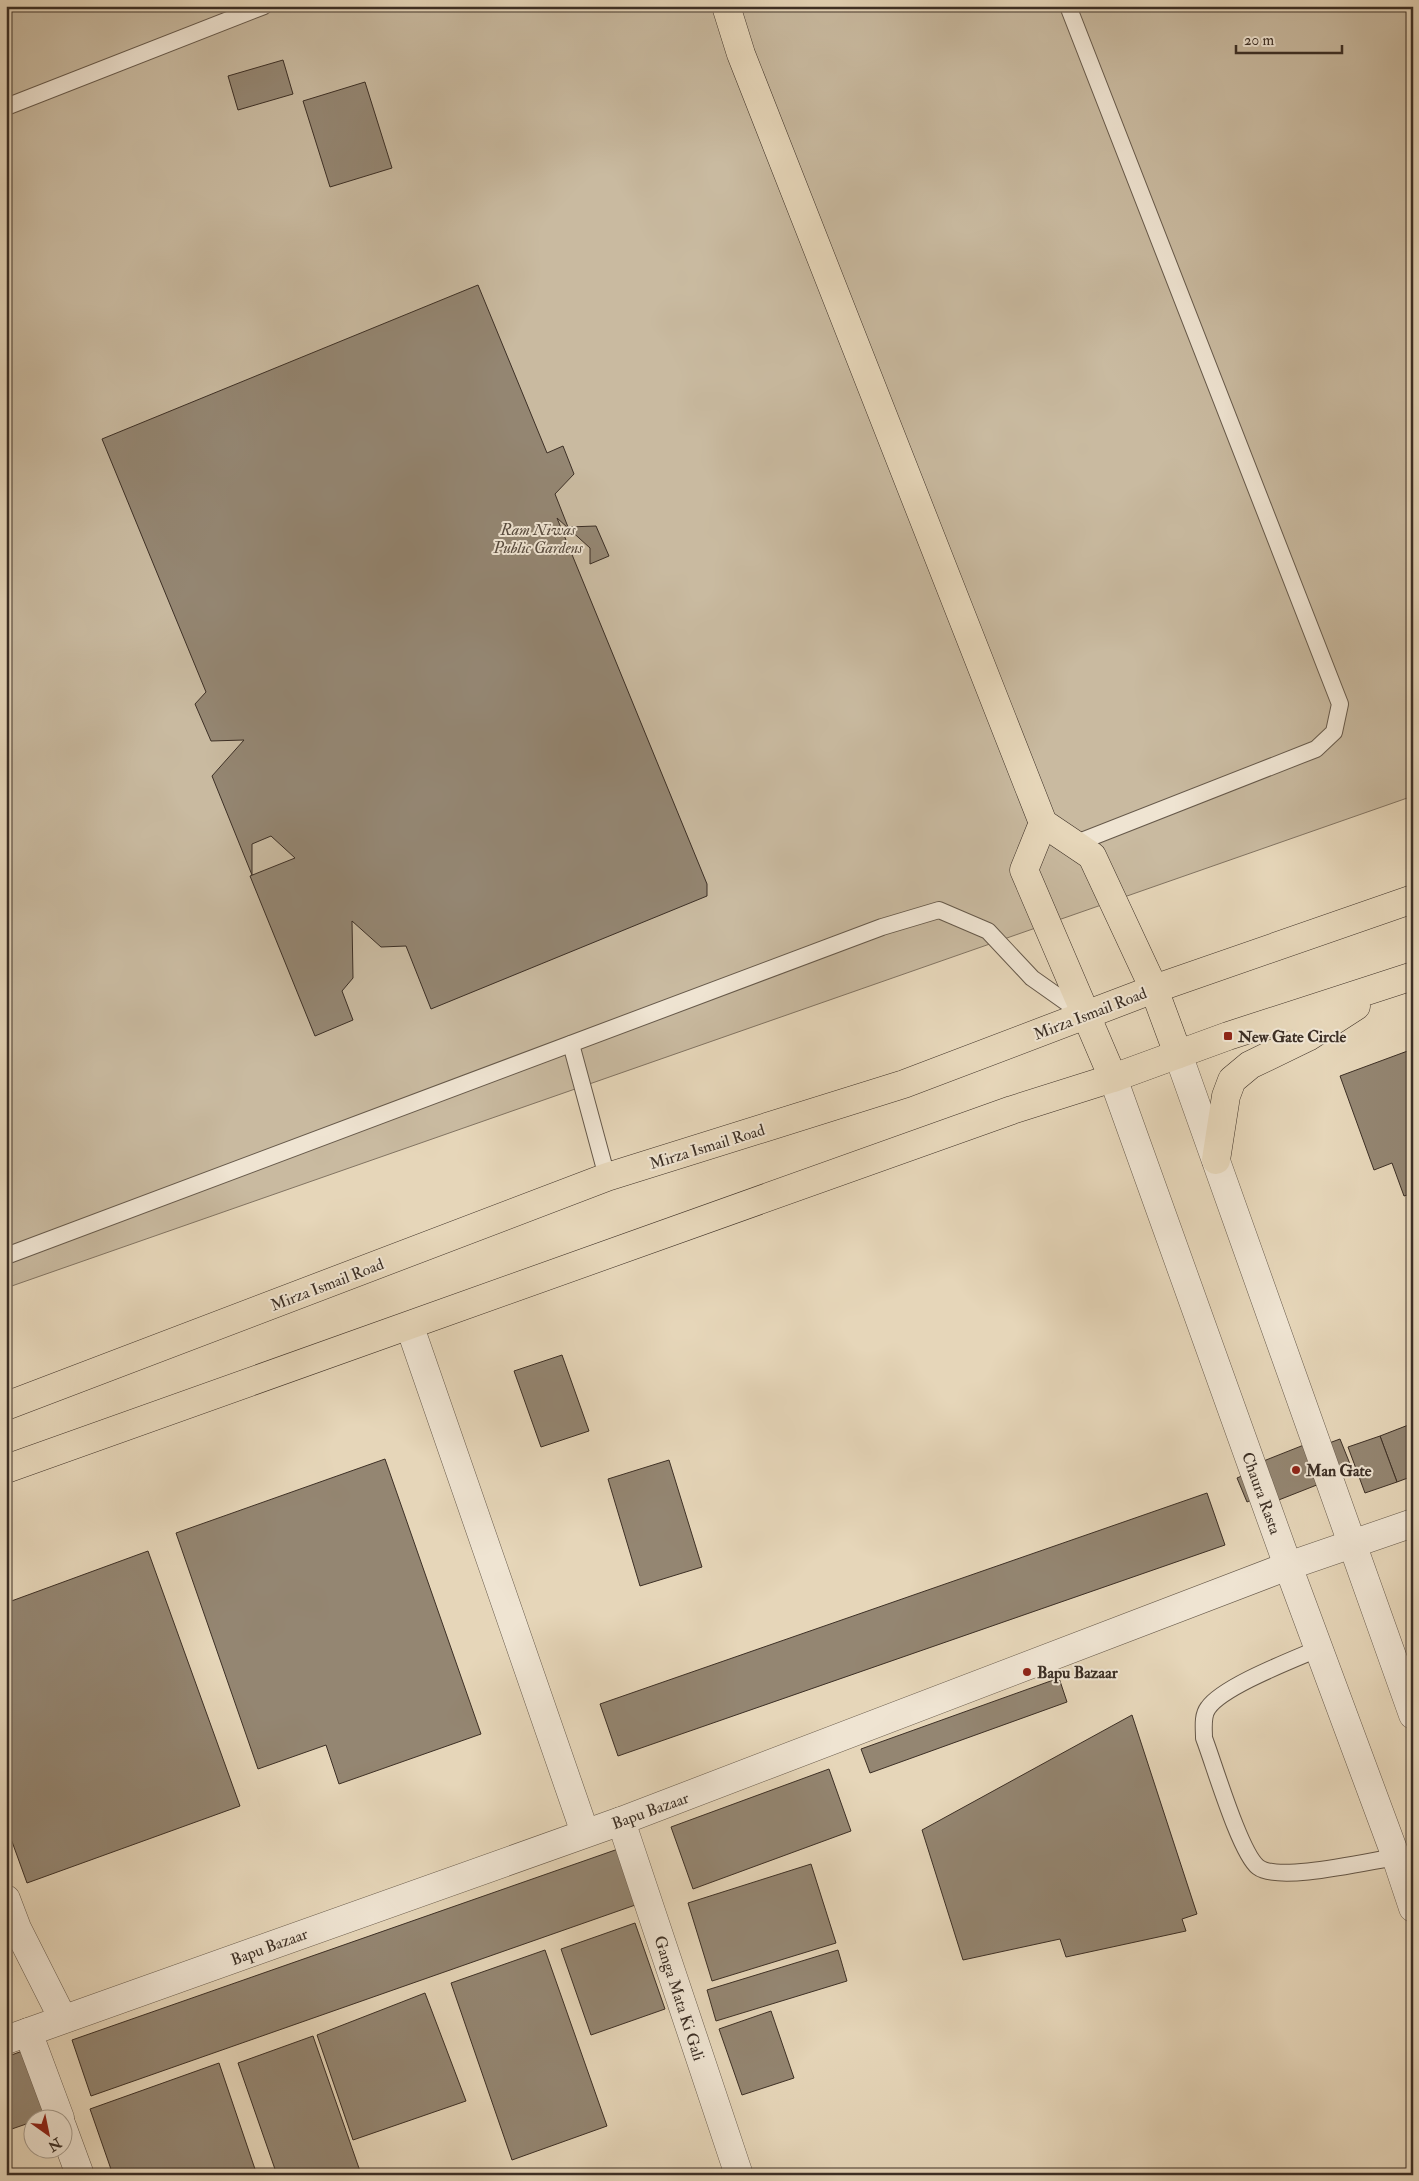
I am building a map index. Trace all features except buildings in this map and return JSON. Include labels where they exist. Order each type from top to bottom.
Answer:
[{"type":"main road","points":[[726,6],[741,54],[1043,823],[1092,856],[1154,989],[1178,1054]]},
{"type":"main road","points":[[1043,823],[1024,870],[1084,1015],[1113,1078]]},
{"type":"main road","name":"Mirza Ismail Road","points":[[6,1406],[607,1178],[904,1084],[1154,989],[1413,899]]},
{"type":"main road","points":[[6,1469],[410,1327],[1012,1110],[1113,1078],[1228,1036],[1408,977]]},
{"type":"main road","points":[[1216,1160],[1226,1096],[1232,1080],[1250,1065],[1308,1037],[1330,1021],[1408,977]]},
{"type":"street","points":[[1178,1054],[1413,1716]]},
{"type":"street","name":"Chaura Rasta","points":[[1113,1078],[1413,1908]]},
{"type":"street","points":[[410,1327],[585,1832]]},
{"type":"street","name":"Bapu Bazaar","points":[[17,2036],[585,1832],[621,1821],[1288,1566],[1413,1523]]},
{"type":"street","name":"Ganga Mata Ki Gali","points":[[621,1821],[739,2175]]},
{"type":"street","points":[[6,1898],[17,1928],[63,2019]]},
{"type":"street","points":[[17,2036],[55,2108]]},
{"type":"street","points":[[72,2153],[80,2175]]},
{"type":"lane","points":[[6,107],[264,6]]},
{"type":"lane","points":[[1068,6],[1340,704],[1334,732],[1316,749],[1074,844]]},
{"type":"lane","points":[[6,1256],[882,927],[939,910],[988,931],[1032,978],[1084,1015]]},
{"type":"lane","points":[[571,1044],[607,1178]]},
{"type":"lane","points":[[1320,1648],[1260,1674],[1224,1695],[1208,1708],[1203,1722],[1204,1738],[1240,1838],[1249,1858],[1259,1868],[1278,1873],[1303,1872],[1396,1857]]},
{"type":"green space","name":"Ram Niwas Public Gardens","points":[[6,6],[1413,6],[1413,796],[6,1288]]},
{"type":"place","name":"New Gate Circle","points":[[1228,1036]]},
{"type":"place","name":"Man Gate","points":[[1296,1470]]},
{"type":"place","name":"Bapu Bazaar","points":[[1027,1672]]}]
